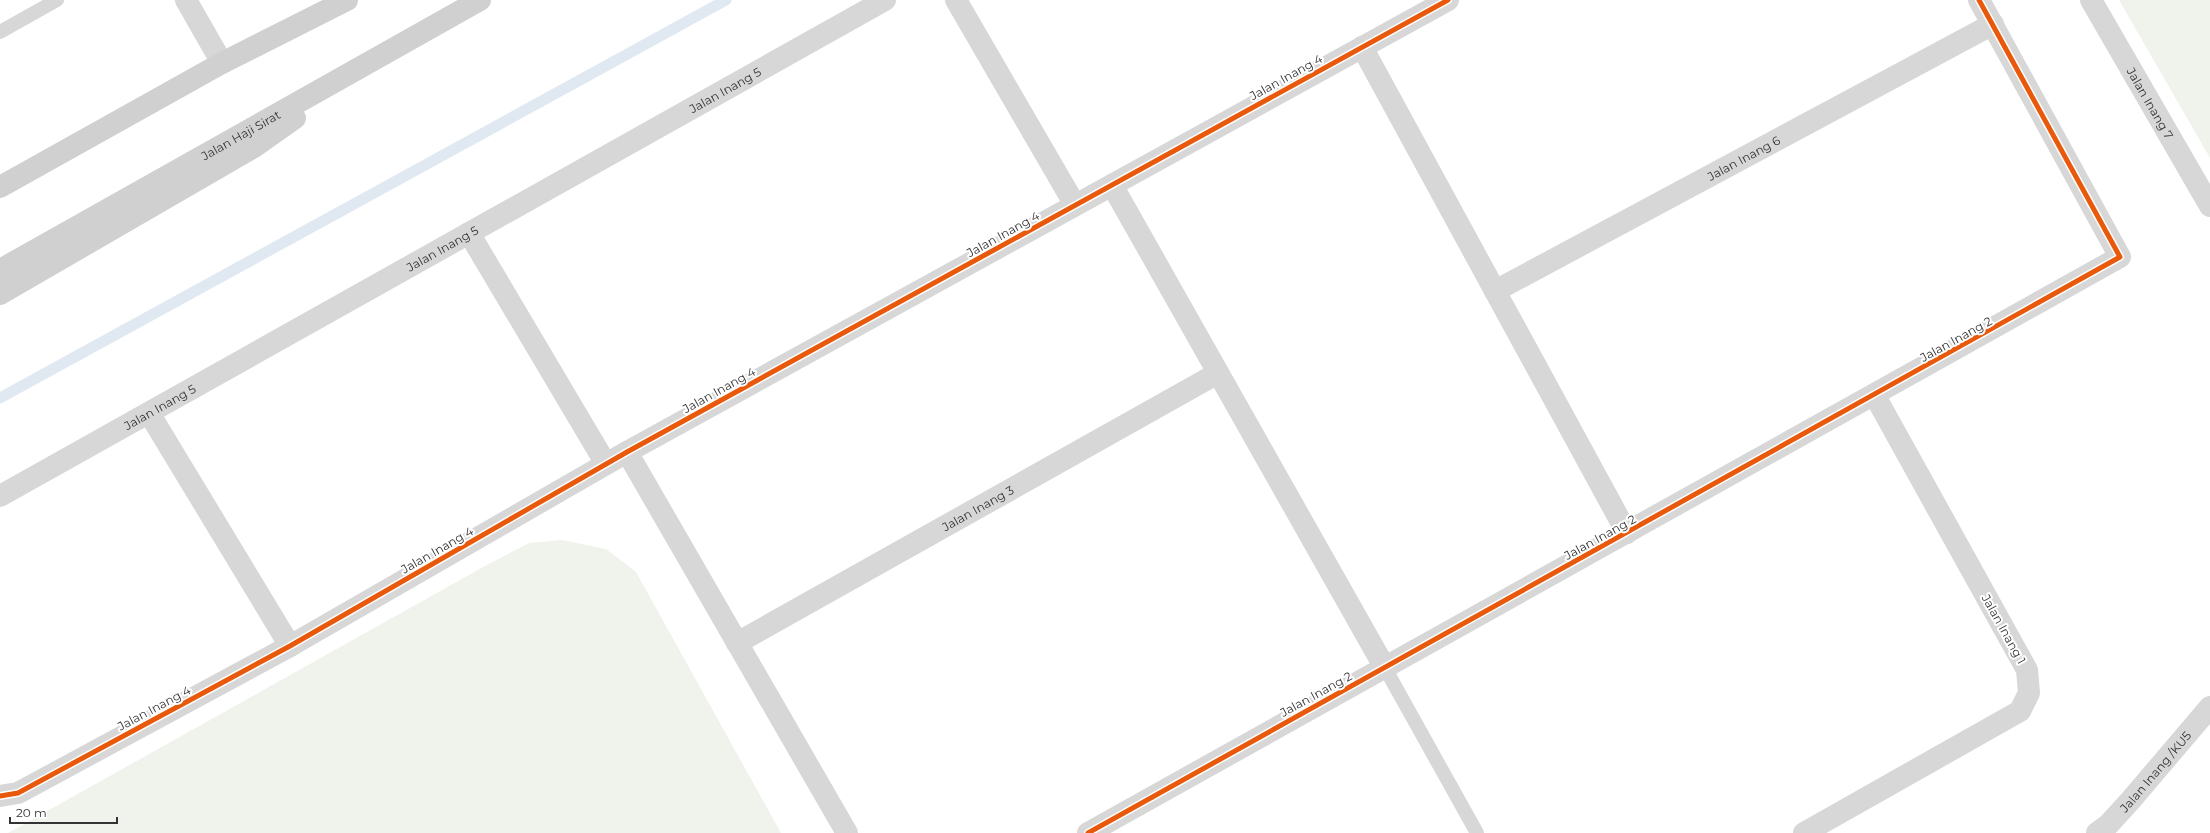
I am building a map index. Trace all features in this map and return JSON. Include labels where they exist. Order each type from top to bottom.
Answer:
[{"type":"main road","points":[[0,187],[222,63],[347,0]]},
{"type":"main road","name":"Jalan Haji Sirat","points":[[0,270],[480,0]]},
{"type":"main road","points":[[0,294],[254,147],[395,48]]},
{"type":"street","points":[[186,0],[222,63]]},
{"type":"street","name":"Jalan Inang 5","points":[[0,496],[885,0]]},
{"type":"street","points":[[956,0],[1075,205]]},
{"type":"street","name":"Jalan Inang 4","points":[[0,796],[18,793],[290,646],[627,452],[1448,0]]},
{"type":"street","points":[[1979,0],[1993,24]]},
{"type":"street","name":"Jalan Inang 7","points":[[2091,0],[2210,206]]},
{"type":"street","name":"Jalan Inang 2","points":[[1088,833],[2120,258],[1993,24]]},
{"type":"street","name":"Jalan Inang 6","points":[[1495,290],[1993,24]]},
{"type":"street","points":[[1362,47],[1627,533]]},
{"type":"street","points":[[1112,186],[1385,668]]},
{"type":"street","points":[[469,233],[606,464]]},
{"type":"street","name":"Jalan Inang 3","points":[[737,643],[1218,373]]},
{"type":"street","name":"Jalan Inang 1","points":[[1804,833],[2020,712],[2030,693],[2026,670],[1874,396]]},
{"type":"street","points":[[149,413],[290,646]]},
{"type":"street","points":[[627,452],[847,833]]},
{"type":"street","name":"Jalan Inang /KU5","points":[[2097,833],[2108,825],[2130,801],[2210,707]]},
{"type":"lane","points":[[0,32],[56,0]]},
{"type":"lane","points":[[1385,668],[1477,833]]},
{"type":"shaded area","points":[[2119,0],[2210,0],[2210,158]]},
{"type":"shaded area","points":[[562,540],[606,549],[636,572],[781,833],[8,833],[485,566],[529,543]]},
{"type":"waterway","points":[[0,398],[726,0]]},
{"type":"cycle path","points":[[0,796],[18,793],[290,646],[627,452],[1448,0]]},
{"type":"cycle path","points":[[1088,833],[2120,257],[1979,0]]}]
